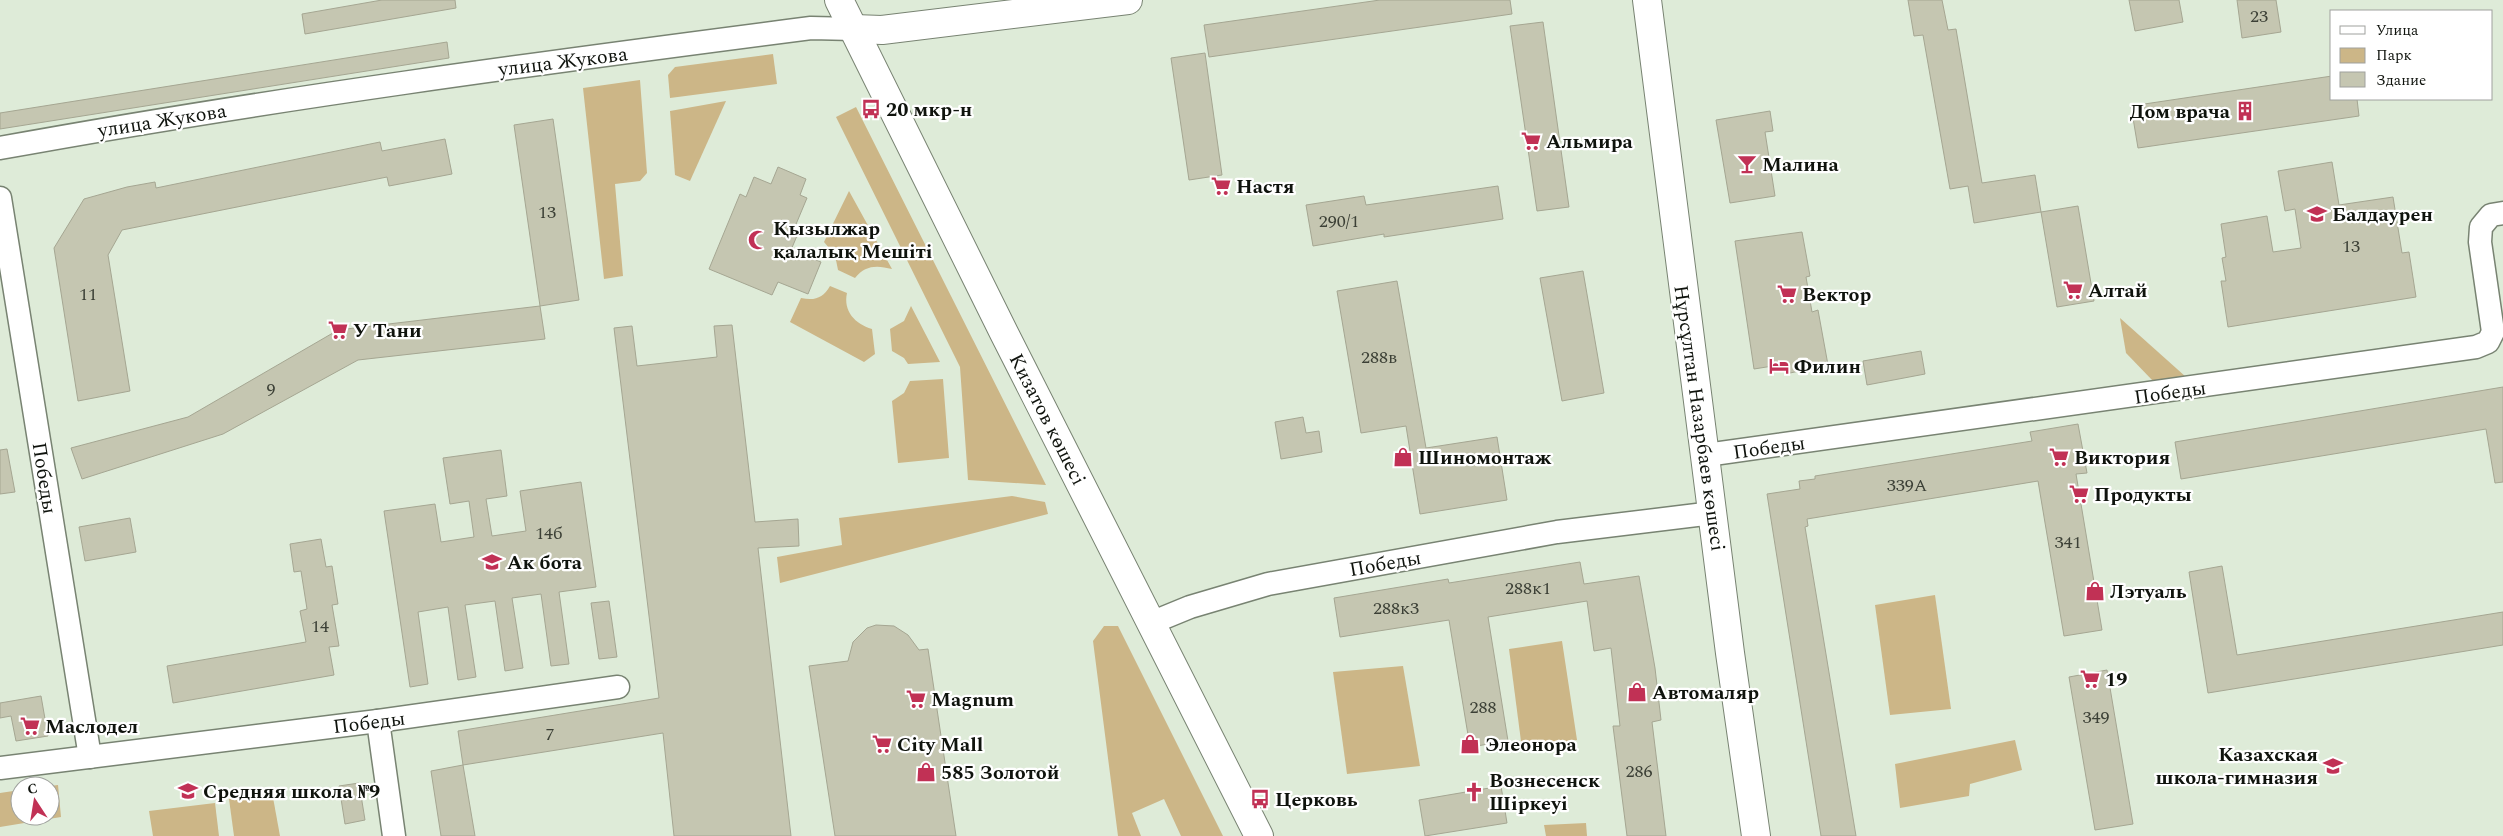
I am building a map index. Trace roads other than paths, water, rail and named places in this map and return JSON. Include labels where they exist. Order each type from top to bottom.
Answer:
[{"type":"main road","name":"Кизатов көшесі","points":[[840,0],[999,324],[1259,836]]},
{"type":"main road","name":"улица Жукова","points":[[854,29],[889,29],[1128,0]]},
{"type":"main road","name":"Нұрсұлтан Назарбаев көшесі","points":[[1647,0],[1714,513],[1730,653],[1756,836]]},
{"type":"street","name":"улица Жукова","points":[[0,148],[133,124],[487,71],[811,28],[854,29]]},
{"type":"street","name":"Победы","points":[[0,198],[90,757]]},
{"type":"street","name":"Победы","points":[[1706,455],[2476,347],[2488,342],[2493,332],[2480,242],[2481,227],[2491,215],[2503,213]]},
{"type":"street","name":"Победы","points":[[1151,623],[1190,607],[1268,584],[1557,532],[1714,513]]},
{"type":"street","name":"Победы","points":[[0,768],[378,721],[618,686]]},
{"type":"street","points":[[378,721],[394,836]]},
{"type":"place","name":"20 мкр-н","points":[[871,109]]},
{"type":"place","name":"Дом врача","points":[[2245,111]]},
{"type":"place","name":"Альмира","points":[[1531,141]]},
{"type":"place","name":"Малина","points":[[1747,164]]},
{"type":"place","name":"Настя","points":[[1221,186]]},
{"type":"place","name":"Балдаурен","points":[[2317,214]]},
{"type":"place","name":"Қызылжар қалалық Мешіті","points":[[758,240]]},
{"type":"place","name":"Алтай","points":[[2073,290]]},
{"type":"place","name":"Вектор","points":[[1787,294]]},
{"type":"place","name":"У Тани","points":[[338,330]]},
{"type":"place","name":"Филин","points":[[1779,366]]},
{"type":"place","name":"Шиномонтаж","points":[[1403,457]]},
{"type":"place","name":"Виктория","points":[[2059,457]]},
{"type":"place","name":"Продукты","points":[[2079,494]]},
{"type":"place","name":"Ак бота","points":[[492,562]]},
{"type":"place","name":"Лэтуаль","points":[[2095,591]]},
{"type":"place","name":"19","points":[[2090,679]]},
{"type":"place","name":"Автомаляр","points":[[1637,692]]},
{"type":"place","name":"Magnum","points":[[916,699]]},
{"type":"place","name":"Маслодел","points":[[30,726]]},
{"type":"place","name":"City Mall","points":[[882,744]]},
{"type":"place","name":"Элеонора","points":[[1470,744]]},
{"type":"place","name":"Казахская школа-гимназия","points":[[2333,766]]},
{"type":"place","name":"585 Золотой","points":[[926,772]]},
{"type":"place","name":"Средняя школа №9","points":[[188,791]]},
{"type":"place","name":"Вознесенск Шіркеуі","points":[[1474,792]]},
{"type":"place","name":"Церковь","points":[[1260,799]]}]
